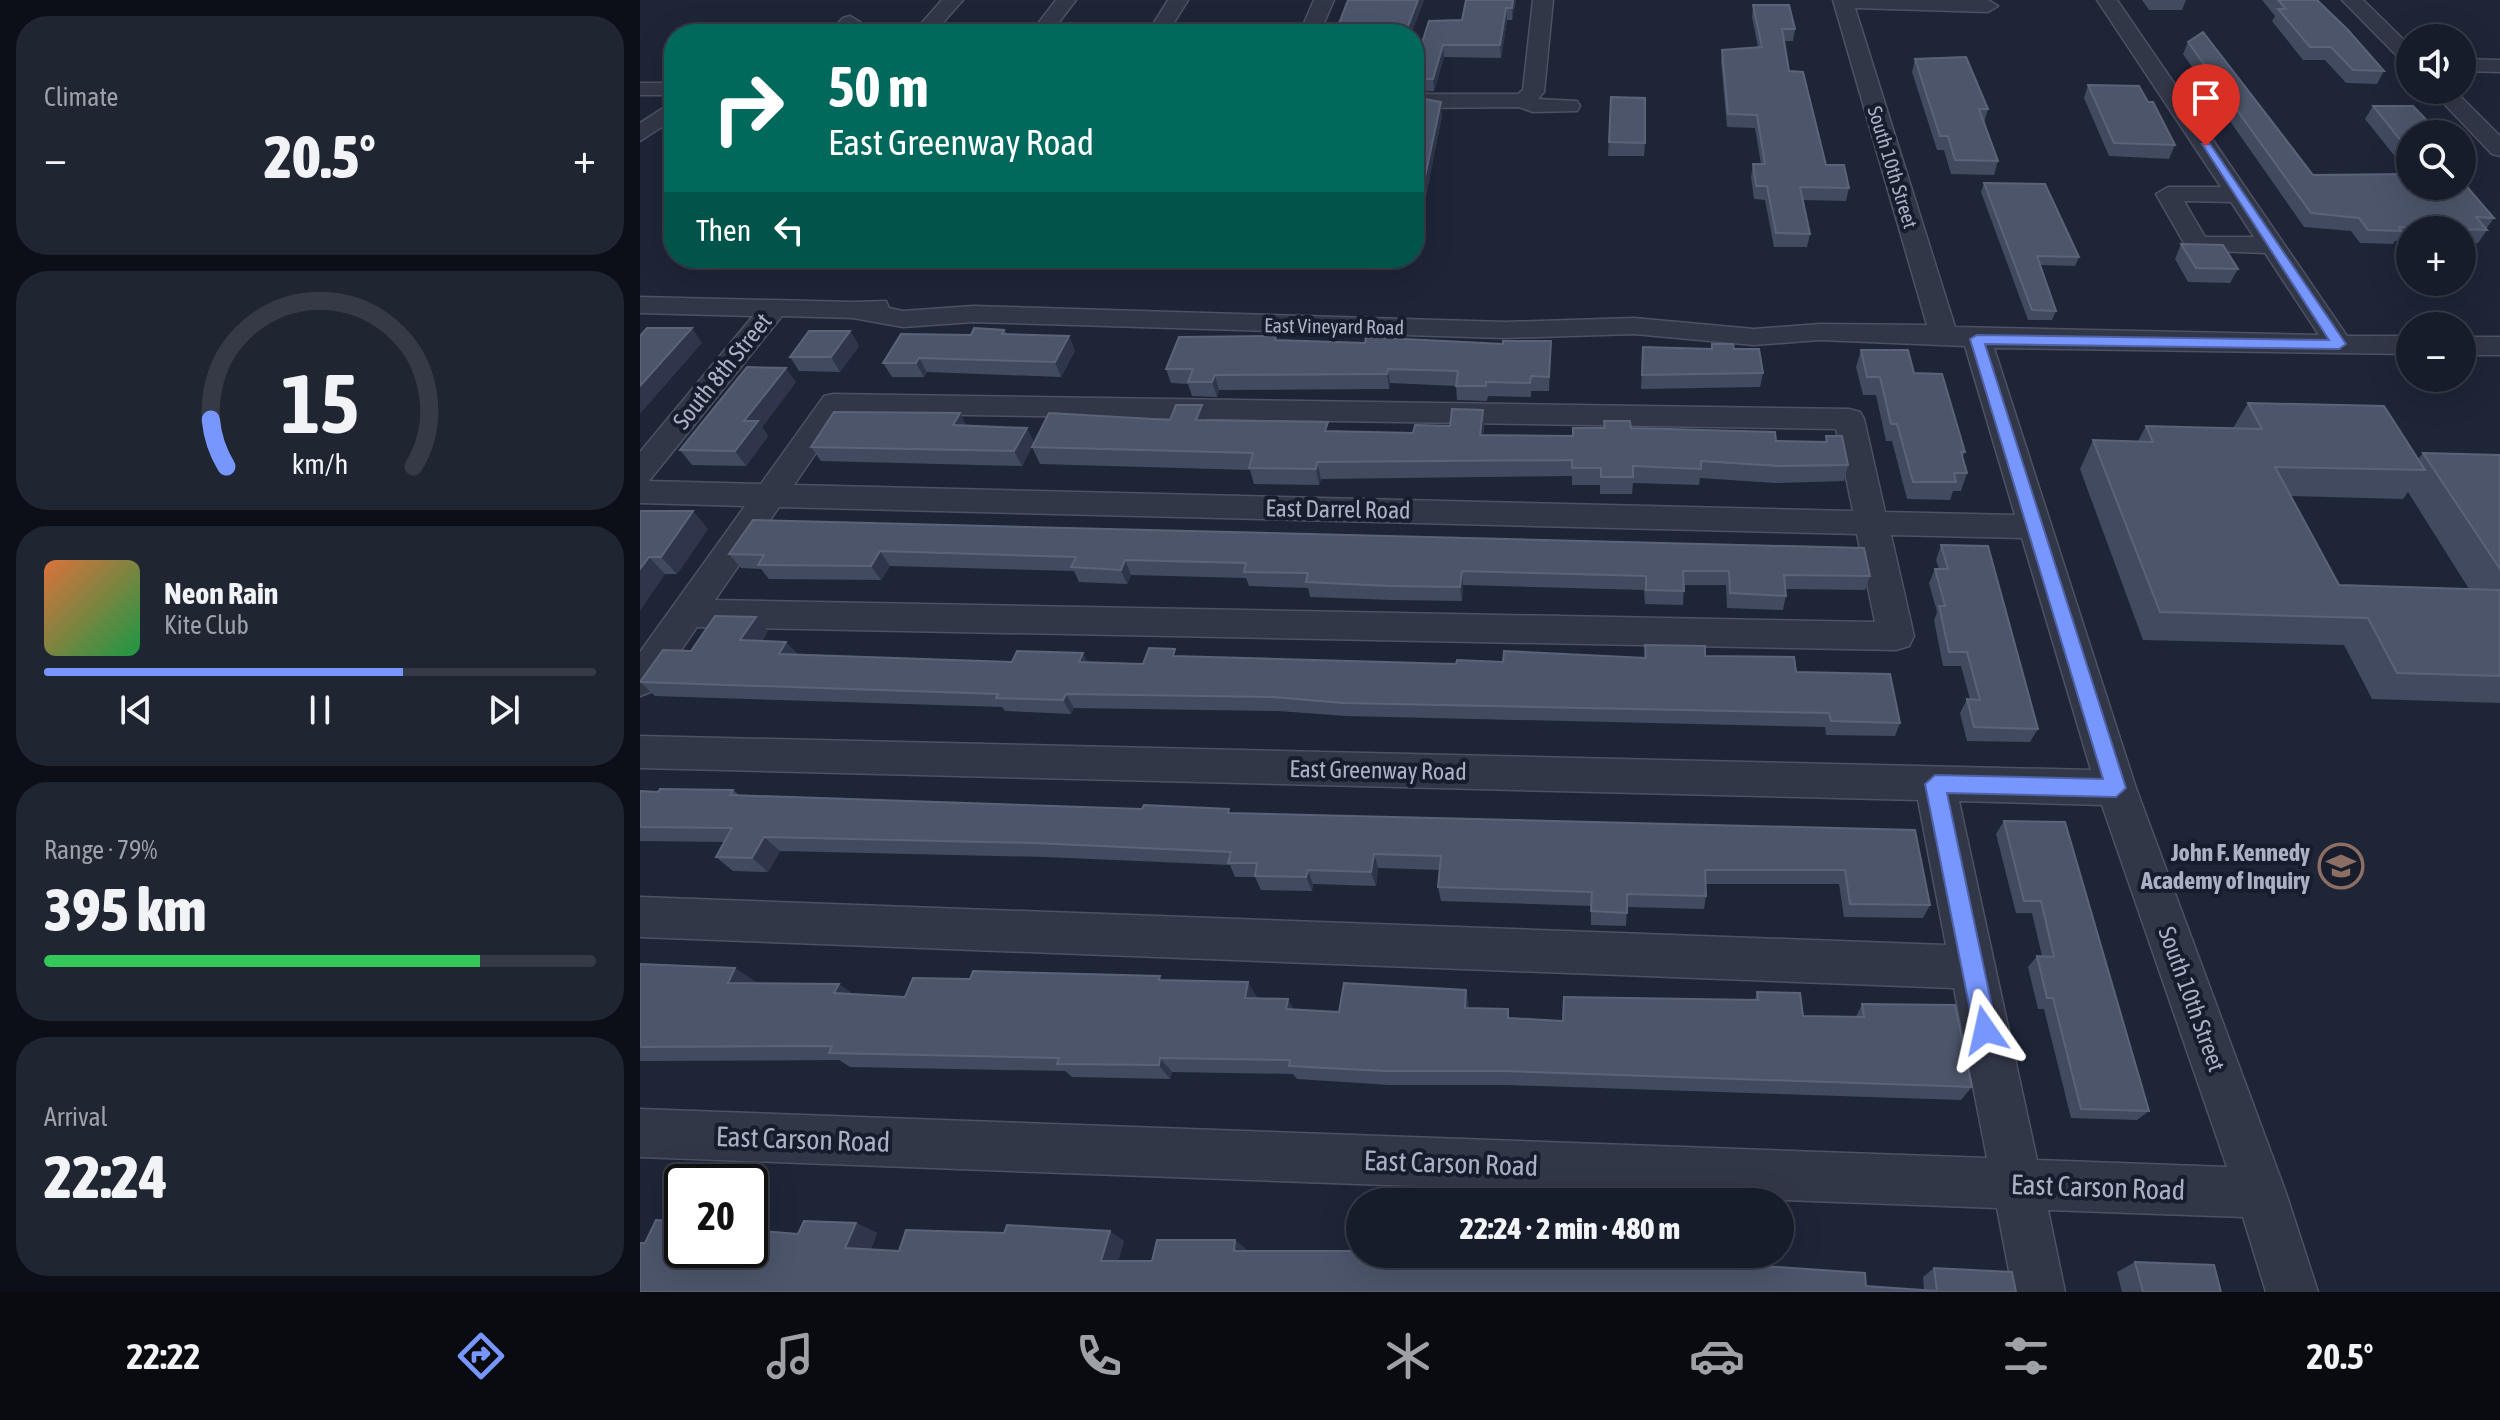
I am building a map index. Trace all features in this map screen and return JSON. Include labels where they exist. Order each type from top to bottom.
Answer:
[{"type":"street","points":[[931,24],[953,0]]},
{"type":"street","points":[[1048,24],[1066,0]]},
{"type":"street","points":[[1163,24],[1178,0]]},
{"type":"street","points":[[1314,23],[1324,0]]},
{"type":"street","points":[[1523,100],[1533,92],[1543,0]]},
{"type":"street","points":[[2107,0],[2339,344]]},
{"type":"street","points":[[2352,0],[2396,42]]},
{"type":"street","points":[[1844,1],[1988,6]]},
{"type":"street","name":"South 10th Street","points":[[1844,1],[1960,337],[2035,527],[2116,788],[2261,1193],[2292,1292]]},
{"type":"street","points":[[640,89],[664,89]]},
{"type":"street","points":[[1424,101],[1523,100],[1533,105],[1569,106]]},
{"type":"street","points":[[2456,104],[2500,149]]},
{"type":"street","points":[[640,134],[664,116]]},
{"type":"street","points":[[2153,168],[2197,245],[2273,245]]},
{"type":"street","points":[[2168,194],[2239,195]]},
{"type":"street","name":"East Vineyard Road","points":[[646,311],[775,307],[853,310],[903,319],[973,314],[1188,323],[1505,330],[1634,326],[1696,329],[1754,337],[1820,332],[2396,345]]},
{"type":"street","name":"South 8th Street","points":[[640,473],[775,307]]},
{"type":"street","points":[[2476,346],[2500,346]]},
{"type":"street","points":[[640,681],[834,403],[1849,419],[1874,523],[1896,636],[688,613]]},
{"type":"street","name":"East Darrel Road","points":[[640,492],[2035,527]]},
{"type":"street","name":"East Greenway Road","points":[[640,752],[2116,788]]},
{"type":"street","points":[[1935,784],[2039,1292]]},
{"type":"street","points":[[640,917],[1973,967]]},
{"type":"street","name":"East Carson Road","points":[[640,1133],[2261,1193]]},
{"type":"building","points":[[1348,0],[1418,0],[1409,24],[1339,24]]},
{"type":"building","points":[[1466,0],[1513,0],[1512,8],[1506,8],[1500,45],[1443,45],[1433,79],[1424,79],[1424,37],[1429,21],[1462,20]]},
{"type":"building","points":[[2278,0],[2317,0],[2384,71],[2353,70],[2331,47],[2310,47],[2278,9],[2286,9]]},
{"type":"building","points":[[1753,5],[1789,5],[1795,29],[1782,29],[1789,71],[1803,72],[1826,165],[1844,165],[1849,188],[1800,187],[1810,234],[1776,233],[1767,186],[1756,186],[1753,164],[1765,164],[1757,115],[1728,114],[1722,50],[1762,47]]},
{"type":"building","points":[[2203,32],[2313,175],[2396,174],[2396,200],[2476,200],[2476,197],[2494,218],[2396,216],[2396,231],[2368,230],[2359,218],[2311,213],[2188,42]]},
{"type":"building","points":[[1966,57],[1988,109],[1979,109],[1998,161],[1955,160],[1948,136],[1940,136],[1915,59]]},
{"type":"building","points":[[2088,85],[2139,86],[2148,102],[2153,102],[2175,145],[2114,143]]},
{"type":"building","points":[[1611,97],[1645,98],[1645,143],[1609,142]]},
{"type":"building","points":[[1424,99],[1441,102],[1424,182]]},
{"type":"building","points":[[2373,106],[2413,106],[2426,120],[2396,120],[2396,135]]},
{"type":"building","points":[[1984,183],[2045,184],[2079,257],[2037,256],[2056,311],[2032,310]]},
{"type":"building","points":[[2476,217],[2487,230],[2476,230]]},
{"type":"building","points":[[2181,244],[2223,245],[2238,269],[2196,268]]},
{"type":"building","points":[[647,328],[692,328],[640,386],[640,336]]},
{"type":"building","points":[[974,328],[1004,330],[1002,334],[1069,336],[1055,362],[919,358],[916,363],[883,363],[901,334],[971,335]]},
{"type":"building","points":[[809,331],[850,331],[831,357],[790,357]]},
{"type":"building","points":[[1276,336],[1275,340],[1365,343],[1366,337],[1503,344],[1503,341],[1551,341],[1549,377],[1531,376],[1530,383],[1486,382],[1486,386],[1456,386],[1458,371],[1388,369],[1387,374],[1215,375],[1212,382],[1188,382],[1193,369],[1166,369],[1179,337]]},
{"type":"building","points":[[1712,344],[1733,344],[1734,349],[1759,349],[1763,373],[1642,375],[1643,347],[1712,349]]},
{"type":"building","points":[[1861,350],[1908,350],[1914,373],[1942,374],[1965,452],[1961,452],[1967,473],[1954,473],[1956,482],[1913,482],[1897,424],[1891,424],[1880,377],[1867,377]]},
{"type":"building","points":[[747,367],[786,368],[744,421],[758,421],[735,451],[680,450]]},
{"type":"building","points":[[2248,403],[2384,406],[2425,470],[2275,467],[2339,585],[2500,590],[2500,676],[2397,673],[2368,618],[2160,612],[2093,440],[2153,442],[2146,426],[2262,429]]},
{"type":"building","points":[[1176,405],[1202,405],[1196,420],[1328,422],[1325,431],[1413,433],[1415,425],[1450,426],[1452,409],[1483,410],[1480,435],[1573,436],[1573,428],[1605,428],[1604,421],[1630,421],[1631,428],[1775,432],[1776,441],[1827,442],[1826,436],[1842,436],[1848,465],[1779,466],[1701,461],[1701,469],[1633,466],[1633,477],[1601,477],[1601,468],[1572,468],[1572,460],[1317,462],[1316,469],[1249,468],[1253,453],[1032,447],[1049,413],[1170,420]]},
{"type":"building","points":[[834,412],[960,413],[953,425],[1027,428],[1014,451],[811,447]]},
{"type":"building","points":[[2423,453],[2500,455],[2500,569]]},
{"type":"building","points":[[640,511],[693,511],[661,557],[649,557],[640,569]]},
{"type":"building","points":[[753,520],[1864,548],[1870,576],[1784,575],[1786,596],[1730,593],[1729,571],[1683,571],[1684,591],[1646,590],[1646,576],[1462,571],[1460,587],[1389,586],[1306,582],[1308,573],[1244,572],[1246,563],[1125,560],[1121,570],[1071,567],[1076,557],[880,551],[871,566],[758,565],[764,555],[729,554]]},
{"type":"building","points":[[1941,545],[1988,546],[2038,729],[1974,727],[1967,699],[1980,700],[1967,652],[1949,652],[1939,606],[1945,606],[1935,569],[1948,569]]},
{"type":"building","points":[[715,616],[756,617],[740,640],[786,642],[779,654],[1012,662],[1017,651],[1083,653],[1079,662],[1143,664],[1149,648],[1175,649],[1173,656],[1456,664],[1457,660],[1503,662],[1504,651],[1646,658],[1645,645],[1705,646],[1705,656],[1794,657],[1796,672],[1890,674],[1900,723],[1831,721],[1829,713],[1343,703],[1273,697],[1066,694],[1063,700],[996,698],[998,694],[640,682],[663,650],[691,651]]},
{"type":"building","points":[[660,789],[733,790],[730,795],[1142,809],[1144,805],[1229,809],[1228,813],[1915,830],[1930,905],[1850,904],[1845,870],[1705,870],[1706,896],[1627,894],[1627,913],[1591,911],[1592,892],[1438,887],[1441,856],[1374,854],[1371,872],[1308,870],[1306,877],[1255,876],[1257,863],[1228,863],[1231,852],[1034,843],[764,837],[752,858],[716,857],[732,828],[640,827],[640,791],[658,792]]},
{"type":"building","points":[[2004,821],[2065,822],[2149,1111],[2081,1109],[2053,998],[2047,998],[2037,956],[2054,957],[2041,901],[2024,901]]},
{"type":"building","points":[[640,964],[735,968],[728,983],[839,984],[834,993],[905,997],[913,978],[970,979],[973,971],[1160,976],[1159,980],[1248,982],[1245,998],[1288,999],[1286,1009],[1339,1012],[1344,983],[1466,990],[1465,1008],[1508,1009],[1508,1018],[1563,1021],[1564,997],[1758,1000],[1757,992],[1800,993],[1803,1016],[1864,1017],[1862,1004],[1955,1005],[1972,1087],[1505,1071],[1384,1071],[1289,1066],[1290,1060],[1160,1058],[1159,1065],[1057,1064],[1059,1058],[829,1053],[832,1046],[640,1047]]},
{"type":"building","points":[[656,1220],[664,1220],[664,1268],[768,1268],[768,1232],[798,1234],[804,1221],[856,1223],[845,1248],[899,1251],[906,1230],[1004,1233],[1007,1225],[1110,1231],[1101,1261],[1152,1261],[1157,1240],[1235,1240],[1234,1251],[1346,1251],[1346,1268],[1792,1268],[1865,1273],[1866,1286],[1937,1291],[1934,1268],[2012,1272],[2016,1292],[640,1292],[640,1243],[645,1243]]},
{"type":"building","points":[[2135,1262],[2214,1265],[2221,1292],[2143,1292]]},
{"type":"place","name":"John F. Kennedy Academy of Inquiry","points":[[2341,866]]},
{"type":"route","points":[[1985,1030],[1935,784],[2116,788],[1977,339],[2339,344],[2206,146]]}]
